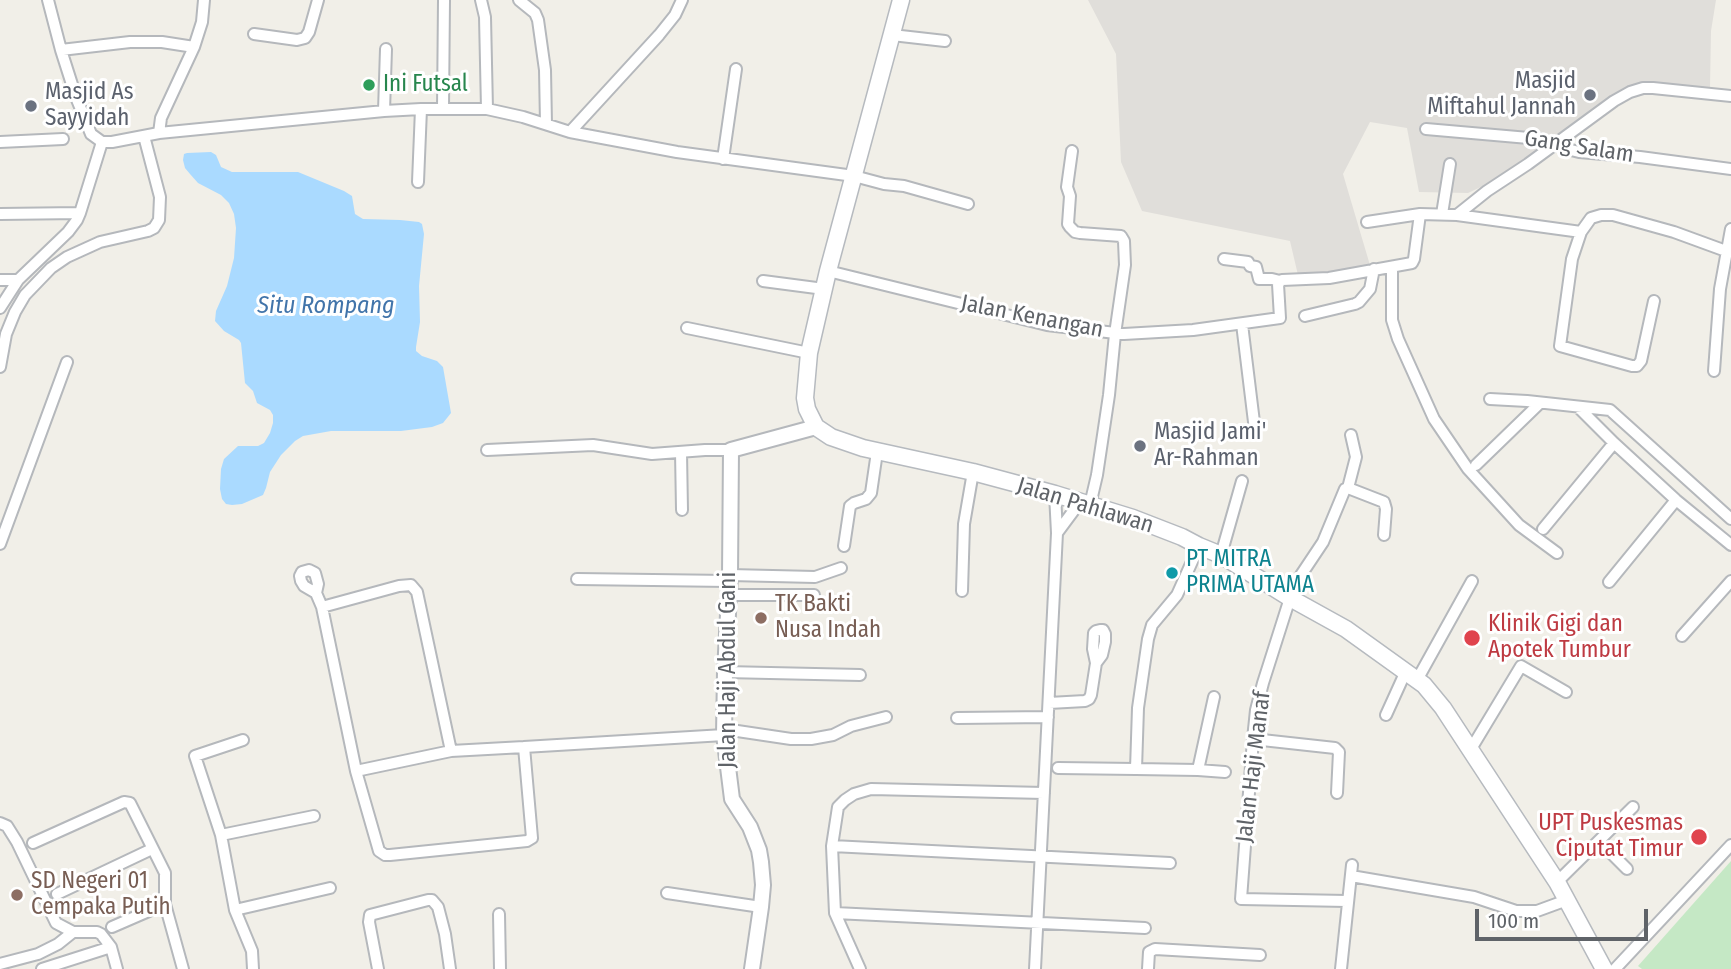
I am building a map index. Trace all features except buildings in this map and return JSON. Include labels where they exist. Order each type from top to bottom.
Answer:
[{"type":"main road","points":[[816,427],[805,398],[809,353],[828,271],[901,0]]},
{"type":"main road","name":"Jalan Pahlawan","points":[[816,427],[831,437],[877,452],[973,472],[1133,518],[1221,555],[1346,629],[1411,675],[1444,708],[1557,881],[1604,969]]},
{"type":"street","points":[[47,0],[76,97],[91,134],[102,142],[159,133],[383,111],[487,109],[570,132],[723,159],[854,176],[904,186],[968,204]]},
{"type":"street","points":[[159,133],[161,118],[194,47],[202,22],[204,0]]},
{"type":"street","points":[[254,34],[297,40],[305,38],[318,0]]},
{"type":"street","points":[[443,109],[444,0]]},
{"type":"street","points":[[481,0],[485,17],[487,109]]},
{"type":"street","points":[[570,132],[659,35],[675,15],[682,0]]},
{"type":"street","points":[[519,1],[535,13],[538,20],[545,70],[546,124]]},
{"type":"street","points":[[892,35],[945,41]]},
{"type":"street","points":[[61,50],[130,42],[162,42],[194,47]]},
{"type":"street","points":[[383,111],[386,49]]},
{"type":"street","points":[[723,159],[736,69]]},
{"type":"street","points":[[1457,215],[1620,97],[1636,89],[1731,96]]},
{"type":"street","points":[[418,182],[421,109]]},
{"type":"street","name":"Gang Salam","points":[[1426,129],[1539,139],[1579,152],[1731,169]]},
{"type":"street","points":[[0,367],[6,334],[15,312],[30,289],[51,268],[91,246],[148,231],[154,228],[159,220],[160,197],[144,136]]},
{"type":"street","points":[[0,142],[63,139]]},
{"type":"street","points":[[0,308],[18,280],[77,220],[102,142]]},
{"type":"street","points":[[1057,533],[1085,503],[1097,475],[1125,265],[1124,239],[1121,236],[1075,232],[1068,223],[1070,200],[1067,187],[1072,151]]},
{"type":"street","points":[[1442,214],[1451,164]]},
{"type":"street","points":[[0,214],[79,213]]},
{"type":"street","points":[[1367,222],[1420,214],[1442,214],[1581,232]]},
{"type":"street","points":[[1224,259],[1248,262],[1250,266],[1256,267],[1259,279],[1280,281],[1329,278],[1392,268],[1414,260],[1420,214]]},
{"type":"street","points":[[1654,301],[1641,361],[1637,366],[1560,346],[1572,259],[1581,232],[1591,218],[1613,215],[1674,232],[1726,251]]},
{"type":"street","points":[[1714,372],[1725,289],[1726,251],[1731,229]]},
{"type":"street","points":[[1392,268],[1392,320],[1398,340],[1434,419],[1468,469],[1519,525],[1558,553]]},
{"type":"street","points":[[1305,316],[1359,302],[1370,289],[1374,269]]},
{"type":"street","name":"Jalan Kenangan","points":[[828,271],[1047,325],[1115,334],[1193,330],[1280,318],[1280,281]]},
{"type":"street","points":[[0,280],[18,280]]},
{"type":"street","points":[[763,281],[824,289]]},
{"type":"street","points":[[1242,324],[1254,422]]},
{"type":"street","points":[[687,328],[809,353]]},
{"type":"street","points":[[0,544],[67,362]]},
{"type":"street","points":[[1490,399],[1610,411],[1731,519]]},
{"type":"street","points":[[1476,465],[1540,402]]},
{"type":"street","points":[[1578,407],[1676,500],[1731,545]]},
{"type":"street","points":[[487,450],[593,445],[652,454],[731,450],[816,427]]},
{"type":"street","name":"Jalan Haji Manaf","points":[[1347,901],[1241,899],[1252,739],[1263,683],[1290,598],[1301,575],[1323,542],[1344,490],[1348,488],[1356,457],[1351,435]]},
{"type":"street","points":[[1543,529],[1614,443]]},
{"type":"street","name":"Jalan Haji Abdul Gani","points":[[731,450],[724,732],[732,799],[750,827],[759,850],[763,885],[752,969]]},
{"type":"street","points":[[681,452],[682,510]]},
{"type":"street","points":[[844,546],[850,506],[866,499],[871,493],[877,452]]},
{"type":"street","points":[[962,591],[964,524],[973,472]]},
{"type":"street","points":[[1221,555],[1242,481]]},
{"type":"street","points":[[1348,488],[1384,502],[1384,536]]},
{"type":"street","points":[[1035,969],[1057,533],[1055,494]]},
{"type":"street","points":[[1609,582],[1676,500]]},
{"type":"street","points":[[1136,769],[1138,708],[1148,639],[1152,625],[1177,595],[1199,546]]},
{"type":"street","points":[[729,584],[815,577],[841,568]]},
{"type":"street","points":[[577,579],[729,584],[814,595]]},
{"type":"street","points":[[1682,636],[1731,580]]},
{"type":"street","points":[[1386,715],[1472,582]]},
{"type":"street","points":[[322,607],[399,586],[411,585],[415,589],[451,751]]},
{"type":"street","points":[[316,593],[322,607],[356,771],[381,853],[385,855],[531,840],[533,835],[524,747]]},
{"type":"street","points":[[1049,703],[1089,699],[1096,663]]},
{"type":"street","points":[[1471,749],[1521,667],[1566,692]]},
{"type":"street","points":[[725,672],[860,675]]},
{"type":"street","points":[[1198,770],[1214,697]]},
{"type":"street","points":[[356,771],[451,751],[724,732],[811,739],[833,735],[851,726],[886,717]]},
{"type":"street","points":[[957,718],[1048,717]]},
{"type":"street","points":[[1252,739],[1335,748],[1339,752],[1337,793]]},
{"type":"street","points":[[243,740],[195,756],[220,835],[235,910],[253,951],[253,969]]},
{"type":"street","points":[[1058,768],[1226,772]]},
{"type":"street","points":[[860,969],[835,914],[832,846],[838,807],[845,800],[871,789],[1044,793]]},
{"type":"street","points":[[33,844],[130,803],[165,873],[165,904],[183,969]]},
{"type":"street","points":[[1557,881],[1633,807]]},
{"type":"street","points":[[220,835],[314,816]]},
{"type":"street","points":[[0,822],[7,826],[17,842],[56,923],[73,932],[97,932],[105,938],[111,947],[117,969]]},
{"type":"street","points":[[1599,841],[1628,869]]},
{"type":"street","points":[[1615,969],[1731,845]]},
{"type":"street","points":[[832,846],[1170,863]]},
{"type":"street","points":[[57,894],[152,849]]},
{"type":"street","points":[[1340,969],[1351,871],[1474,897],[1516,911],[1537,911],[1567,900]]},
{"type":"street","points":[[235,910],[330,888]]},
{"type":"street","points":[[667,893],[761,907]]},
{"type":"street","points":[[378,969],[369,917],[375,913],[432,900],[438,907],[443,925],[450,969]]},
{"type":"street","points":[[112,928],[165,904]]},
{"type":"street","points":[[499,914],[500,969]]},
{"type":"street","points":[[835,914],[1145,928]]},
{"type":"street","points":[[0,964],[38,954],[58,944],[73,932]]},
{"type":"street","points":[[42,969],[56,967],[111,947]]},
{"type":"street","points":[[1147,969],[1149,952],[1155,949],[1260,955]]},
{"type":"shaded area","points":[[1088,0],[1716,0],[1711,31],[1710,87],[1641,86],[1523,167],[1468,193],[1419,192],[1407,128],[1370,122],[1343,174],[1372,272],[1298,275],[1290,241],[1142,211],[1121,162],[1116,54]]},
{"type":"green space","points":[[1731,861],[1731,969],[1642,969],[1638,966]]},
{"type":"water","name":"Situ Rompang","points":[[211,152],[216,155],[221,167],[232,172],[298,172],[344,191],[352,196],[355,214],[363,219],[400,220],[422,224],[424,234],[419,286],[420,322],[416,351],[437,361],[443,367],[451,413],[443,423],[401,431],[331,431],[303,436],[281,455],[270,472],[263,495],[242,504],[226,504],[220,489],[224,459],[238,446],[258,446],[264,443],[270,433],[273,415],[270,410],[257,403],[253,391],[245,383],[241,343],[215,321],[234,258],[234,214],[221,195],[198,183],[185,168],[183,160],[184,154],[187,153]]},
{"type":"place","name":"Ini Futsal","points":[[369,85]]},
{"type":"place","name":"Masjid Miftahul Jannah","points":[[1590,95]]},
{"type":"place","name":"Masjid As Sayyidah","points":[[31,106]]},
{"type":"place","name":"Masjid Jami' Ar-Rahman","points":[[1140,446]]},
{"type":"place","name":"PT MITRA PRIMA UTAMA","points":[[1172,573]]},
{"type":"place","name":"TK Bakti Nusa Indah","points":[[761,618]]},
{"type":"place","name":"Klinik Gigi dan Apotek Tumbur","points":[[1472,638]]},
{"type":"place","name":"UPT Puskesmas Ciputat Timur","points":[[1699,837]]},
{"type":"place","name":"SD Negeri 01 Cempaka Putih","points":[[17,895]]}]
